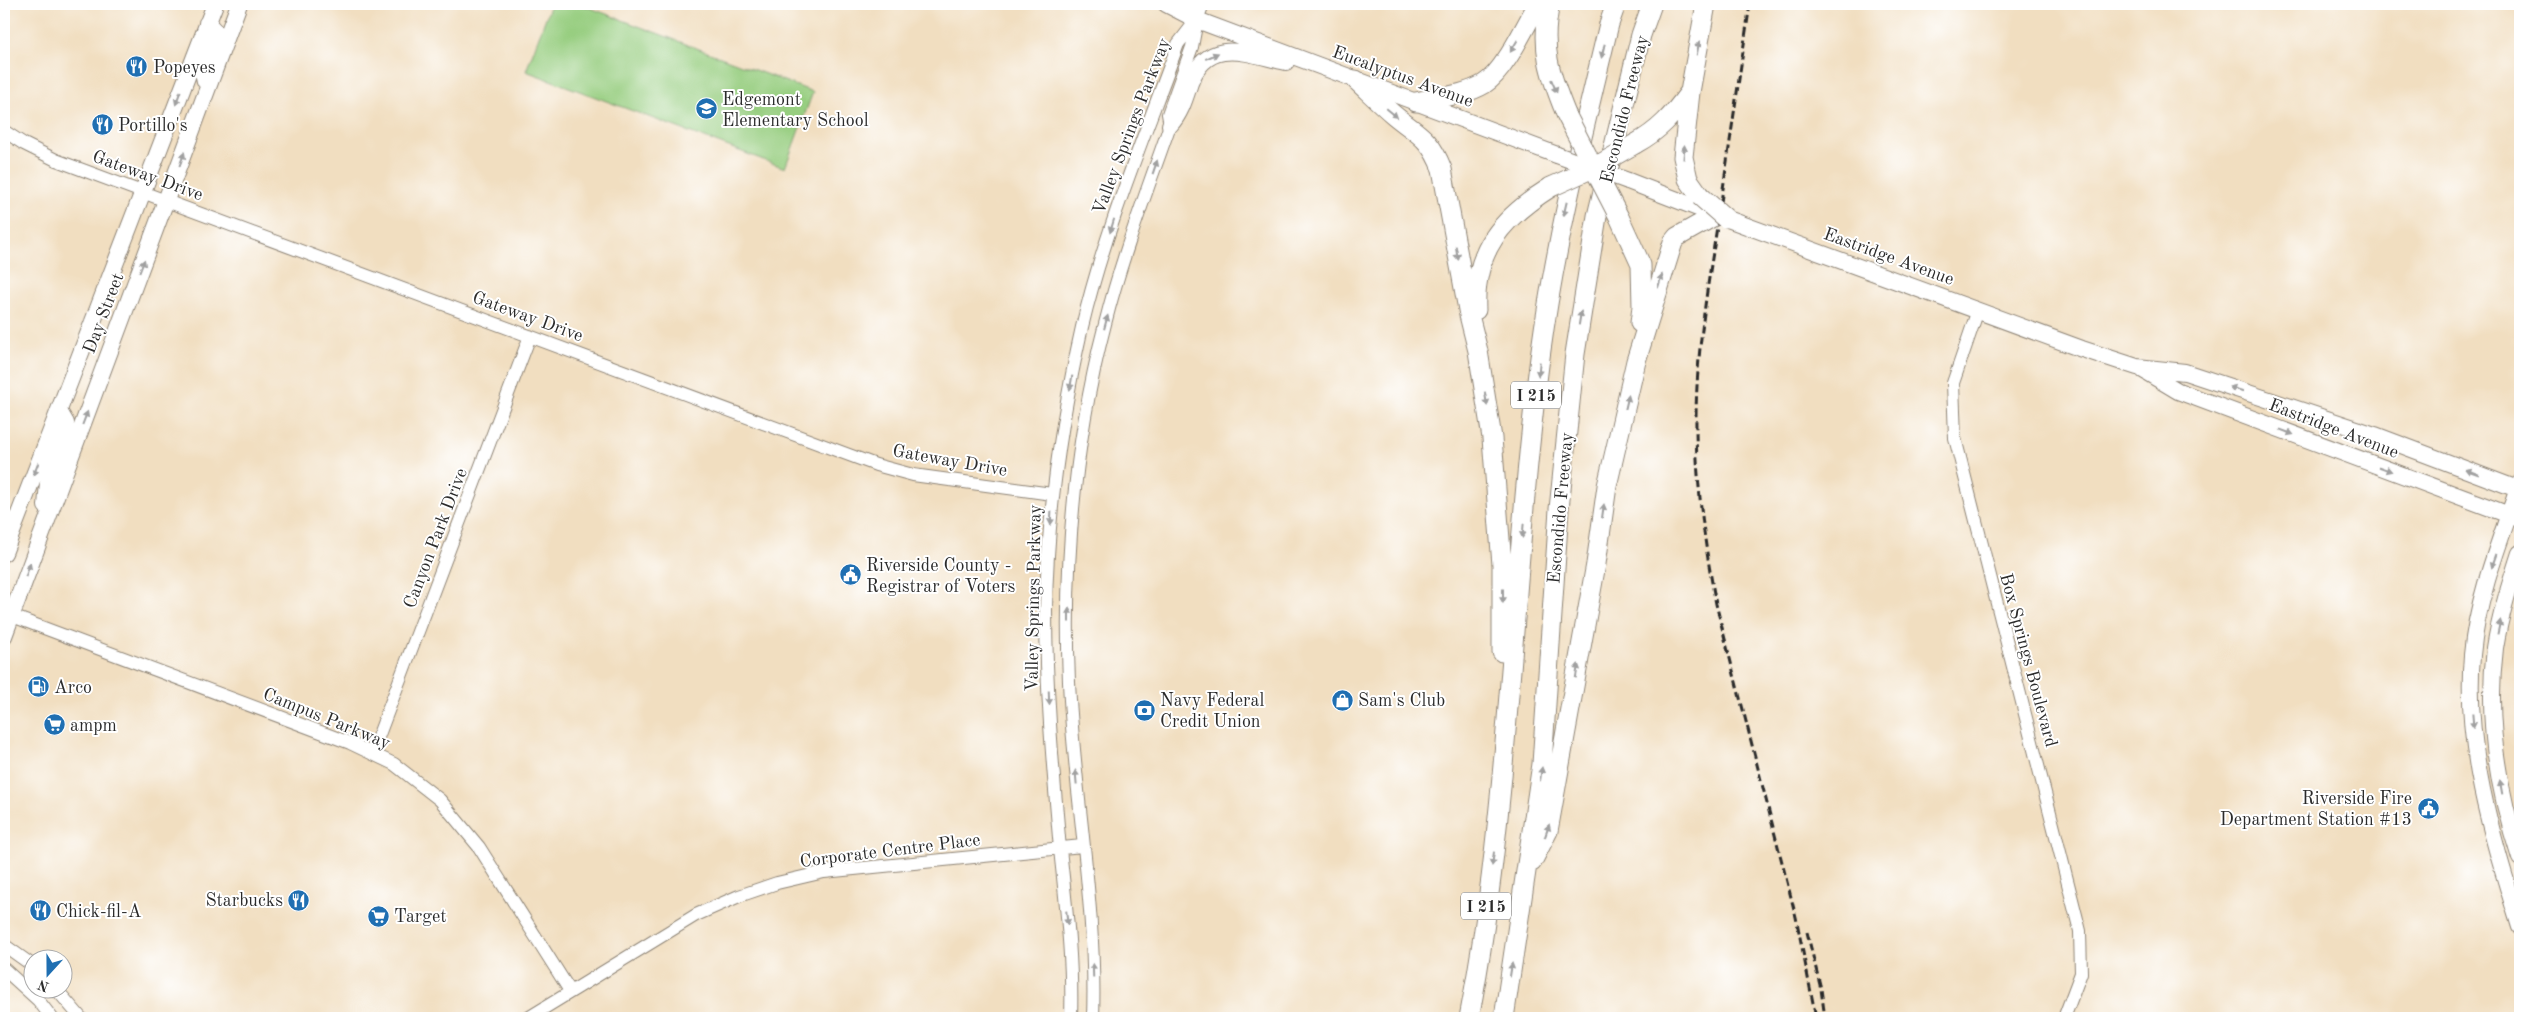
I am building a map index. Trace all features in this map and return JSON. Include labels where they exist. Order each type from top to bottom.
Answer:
[{"type":"highway","points":[[1416,102],[1464,92],[1485,83],[1503,64],[1538,4]]},
{"type":"highway","points":[[1550,4],[1545,45],[1551,77],[1566,114],[1619,217],[1641,265],[1642,307],[1636,361]]},
{"type":"highway","name":"Escondido Freeway","points":[[1469,1018],[1477,976],[1501,793],[1525,506],[1541,350],[1563,217],[1609,24],[1616,4]]},
{"type":"highway","name":"Escondido Freeway","points":[[1504,1018],[1542,764],[1558,509],[1575,354],[1597,216],[1641,35],[1652,4]]},
{"type":"highway","points":[[1706,4],[1690,92],[1683,157],[1688,179],[1699,202],[1720,217]]},
{"type":"highway","points":[[1356,80],[1394,115],[1422,134],[1436,154],[1442,169],[1468,315],[1478,351]]},
{"type":"highway","points":[[1501,793],[1502,565],[1492,438],[1478,351],[1475,292],[1480,269],[1490,245],[1519,208],[1550,187],[1593,168],[1653,134],[1669,119],[1690,92]]},
{"type":"highway","points":[[1526,874],[1548,831],[1596,564],[1607,486],[1636,361],[1673,242],[1677,237],[1694,227],[1720,217]]},
{"type":"main road","name":"Day Street","points":[[4,553],[214,4]]},
{"type":"main road","name":"Day Street","points":[[4,636],[7,614],[43,528],[167,201],[239,4]]},
{"type":"main road","name":"Eucalyptus Avenue","points":[[1166,4],[1197,20],[1557,155],[1628,181],[1699,202]]},
{"type":"main road","points":[[207,91],[202,72],[214,30],[208,23]]},
{"type":"main road","points":[[1170,124],[1178,116],[1195,71],[1209,55],[1230,51],[1330,70]]},
{"type":"main road","name":"Eastridge Avenue","points":[[1720,217],[2059,341],[2137,366],[2185,372],[2375,435],[2520,488]]},
{"type":"main road","name":"Eastridge Avenue","points":[[2137,366],[2178,390],[2515,517]]},
{"type":"main road","points":[[43,528],[48,483],[65,432],[66,423],[59,411]]},
{"type":"main road","points":[[2520,488],[2515,517],[2486,585],[2472,654],[2471,703],[2485,809],[2520,927]]},
{"type":"main road","points":[[2520,552],[2499,630],[2493,690],[2494,750],[2505,805],[2520,858]]},
{"type":"main road","points":[[2494,842],[2502,843],[2506,846],[2510,861],[2520,871]]},
{"type":"street","points":[[1197,20],[1203,4]]},
{"type":"street","name":"Valley Springs Parkway","points":[[1093,1018],[1092,949],[1069,680],[1068,592],[1073,517],[1084,429],[1104,326],[1124,255],[1170,124],[1168,114],[1192,47],[1197,20]]},
{"type":"street","name":"Valley Springs Parkway","points":[[1071,1018],[1072,955],[1060,849],[1050,731],[1046,609],[1052,494],[1083,326],[1119,203],[1178,44],[1197,20]]},
{"type":"street","name":"Gateway Drive","points":[[4,131],[24,144],[56,160],[876,465],[913,475],[1052,494]]},
{"type":"street","name":"Box Springs Boulevard","points":[[1978,310],[1953,383],[1954,431],[1963,474],[2080,931],[2081,972],[2064,1018]]},
{"type":"street","name":"Canyon Park Drive","points":[[372,753],[530,336]]},
{"type":"street","name":"Campus Parkway","points":[[7,614],[372,753],[394,764],[417,780],[440,800],[463,825],[570,991]]},
{"type":"street","name":"Corporate Centre Place","points":[[528,1018],[696,915],[739,896],[777,883],[824,872],[1082,846]]},
{"type":"street","points":[[4,945],[22,957]]},
{"type":"street","points":[[4,969],[38,1000],[52,1018]]},
{"type":"street","points":[[66,1000],[81,1018]]},
{"type":"green space","name":"Edgemont Elementary School","points":[[551,4],[580,4],[813,92],[785,168],[526,71]]},
{"type":"railway","points":[[1750,4],[1700,345],[1696,402],[1698,475],[1705,540],[1716,604],[1796,917],[1816,1018]]},
{"type":"railway","points":[[1807,932],[1821,989],[1825,1018]]},
{"type":"place","name":"Popeyes","points":[[137,67]]},
{"type":"place","name":"Edgemont Elementary School","points":[[706,109]]},
{"type":"place","name":"Portillo's","points":[[102,125]]},
{"type":"place","name":"Riverside County - Registrar of Voters","points":[[850,575]]},
{"type":"place","name":"Arco","points":[[38,687]]},
{"type":"place","name":"Sam's Club","points":[[1342,700]]},
{"type":"place","name":"Navy Federal Credit Union","points":[[1144,710]]},
{"type":"place","name":"ampm","points":[[54,725]]},
{"type":"place","name":"Riverside Fire Department Station #13","points":[[2428,808]]},
{"type":"place","name":"Starbucks","points":[[299,900]]},
{"type":"place","name":"Chick-fil-A","points":[[40,911]]},
{"type":"place","name":"Target","points":[[378,916]]}]
